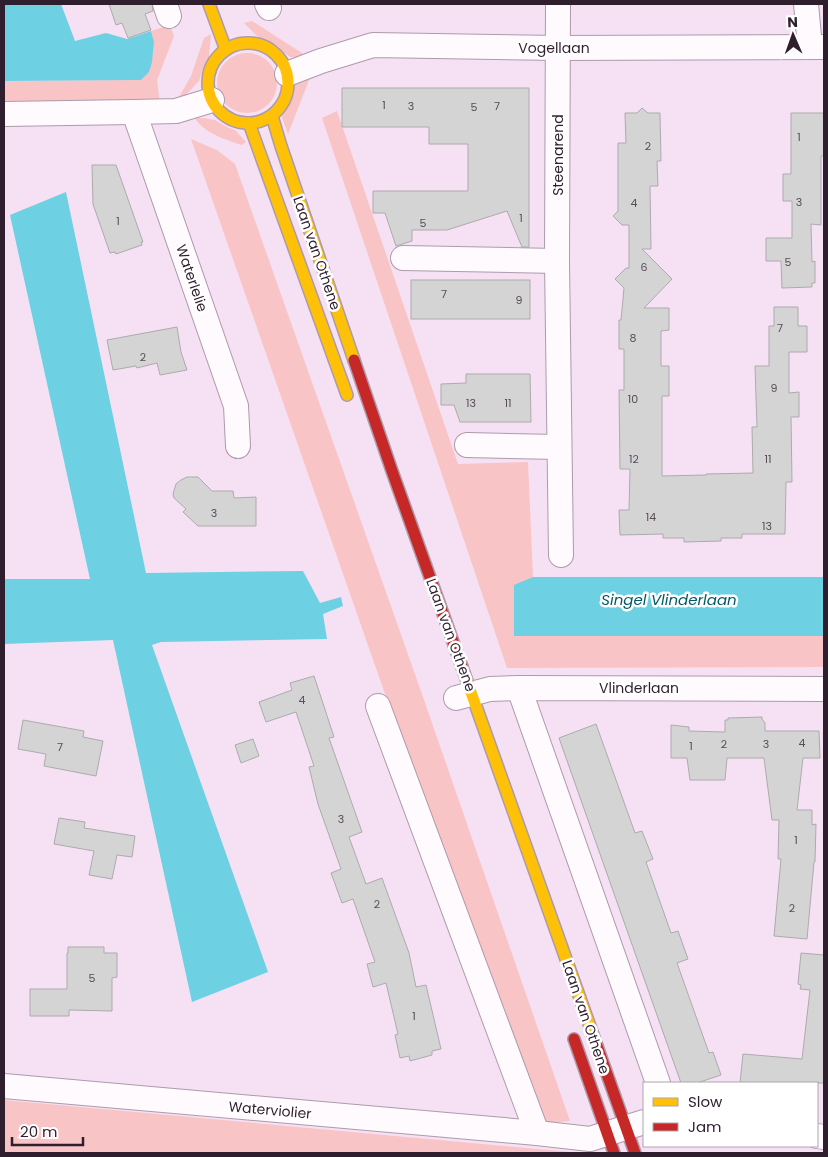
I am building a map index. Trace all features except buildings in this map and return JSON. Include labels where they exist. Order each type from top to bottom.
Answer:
[{"type":"street","points":[[209,4],[226,50]]},
{"type":"street","name":"Steenarend","points":[[558,4],[557,261],[561,555]]},
{"type":"street","points":[[809,10],[817,47]]},
{"type":"street","points":[[241,40],[266,47],[283,63],[288,85],[286,97],[272,116],[261,122],[249,124],[237,122],[226,117],[218,110],[212,100],[208,86],[210,72],[216,60],[226,50],[241,40]]},
{"type":"street","name":"Vogellaan","points":[[287,74],[373,45],[558,48],[817,47]]},
{"type":"street","points":[[4,114],[176,111],[212,100]]},
{"type":"street","name":"Waterlelie","points":[[134,112],[236,406],[238,446]]},
{"type":"street","name":"Laan van Othene","points":[[272,116],[389,462],[460,697],[623,1134]]},
{"type":"street","name":"Laan van Othene","points":[[249,124],[350,404]]},
{"type":"street","points":[[403,258],[557,261]]},
{"type":"street","points":[[467,446],[559,447]]},
{"type":"street","points":[[519,688],[658,1082]]},
{"type":"street","name":"Vlinderlaan","points":[[460,697],[490,689],[519,688],[824,689]]},
{"type":"street","points":[[378,706],[537,1133]]},
{"type":"street","name":"Laan van Othene","points":[[572,1032],[623,1134],[635,1153]]},
{"type":"street","name":"Waterviolier","points":[[4,1086],[590,1139],[623,1134]]},
{"type":"shaded area","points":[[252,21],[302,53],[304,57],[290,57],[271,43],[259,38],[244,23]]},
{"type":"shaded area","points":[[170,25],[174,36],[157,80],[160,104],[4,104],[4,81],[141,80],[152,57],[153,38],[151,31]]},
{"type":"shaded area","points":[[211,34],[209,57],[199,81],[180,101],[179,97],[191,76],[204,38]]},
{"type":"shaded area","points":[[247,53],[264,58],[272,66],[277,83],[272,100],[264,108],[247,113],[230,108],[222,100],[217,83],[222,66],[230,58]]},
{"type":"shaded area","points":[[311,75],[288,134],[281,115],[289,100],[292,86]]},
{"type":"shaded area","points":[[337,111],[458,464],[528,462],[533,577],[514,586],[514,635],[824,636],[824,667],[507,668],[322,118]]},
{"type":"shaded area","points":[[195,118],[215,120],[235,130],[246,142],[242,145],[209,132]]},
{"type":"shaded area","points":[[191,139],[217,150],[235,164],[570,1121],[540,1124],[392,714]]},
{"type":"shaded area","points":[[4,1100],[582,1153],[4,1153]]},
{"type":"water","points":[[4,4],[61,4],[75,41],[106,33],[127,39],[151,31],[154,42],[149,72],[141,80],[4,81]]},
{"type":"water","points":[[66,192],[146,573],[303,571],[320,603],[341,597],[343,606],[323,614],[327,639],[161,642],[152,645],[268,972],[192,1002],[113,640],[4,644],[4,579],[90,579],[10,215]]},
{"type":"water","name":"Singel Vlinderlaan","points":[[533,577],[824,577],[824,636],[514,636],[514,585]]},
{"type":"traffic: slow","points":[[209,4],[226,50]]},
{"type":"traffic: slow","points":[[248,43],[263,46],[276,55],[285,68],[288,83],[285,98],[276,111],[263,120],[248,123],[233,120],[220,111],[211,98],[208,83],[211,68],[220,55],[233,46],[248,43]]},
{"type":"traffic: slow","points":[[272,116],[354,360]]},
{"type":"traffic: slow","points":[[249,123],[347,395]]},
{"type":"traffic: slow","points":[[462,667],[597,1046]]},
{"type":"traffic: jam","points":[[354,360],[462,667]]},
{"type":"traffic: jam","points":[[574,1039],[614,1153]]},
{"type":"traffic: jam","points":[[597,1046],[635,1153]]}]
